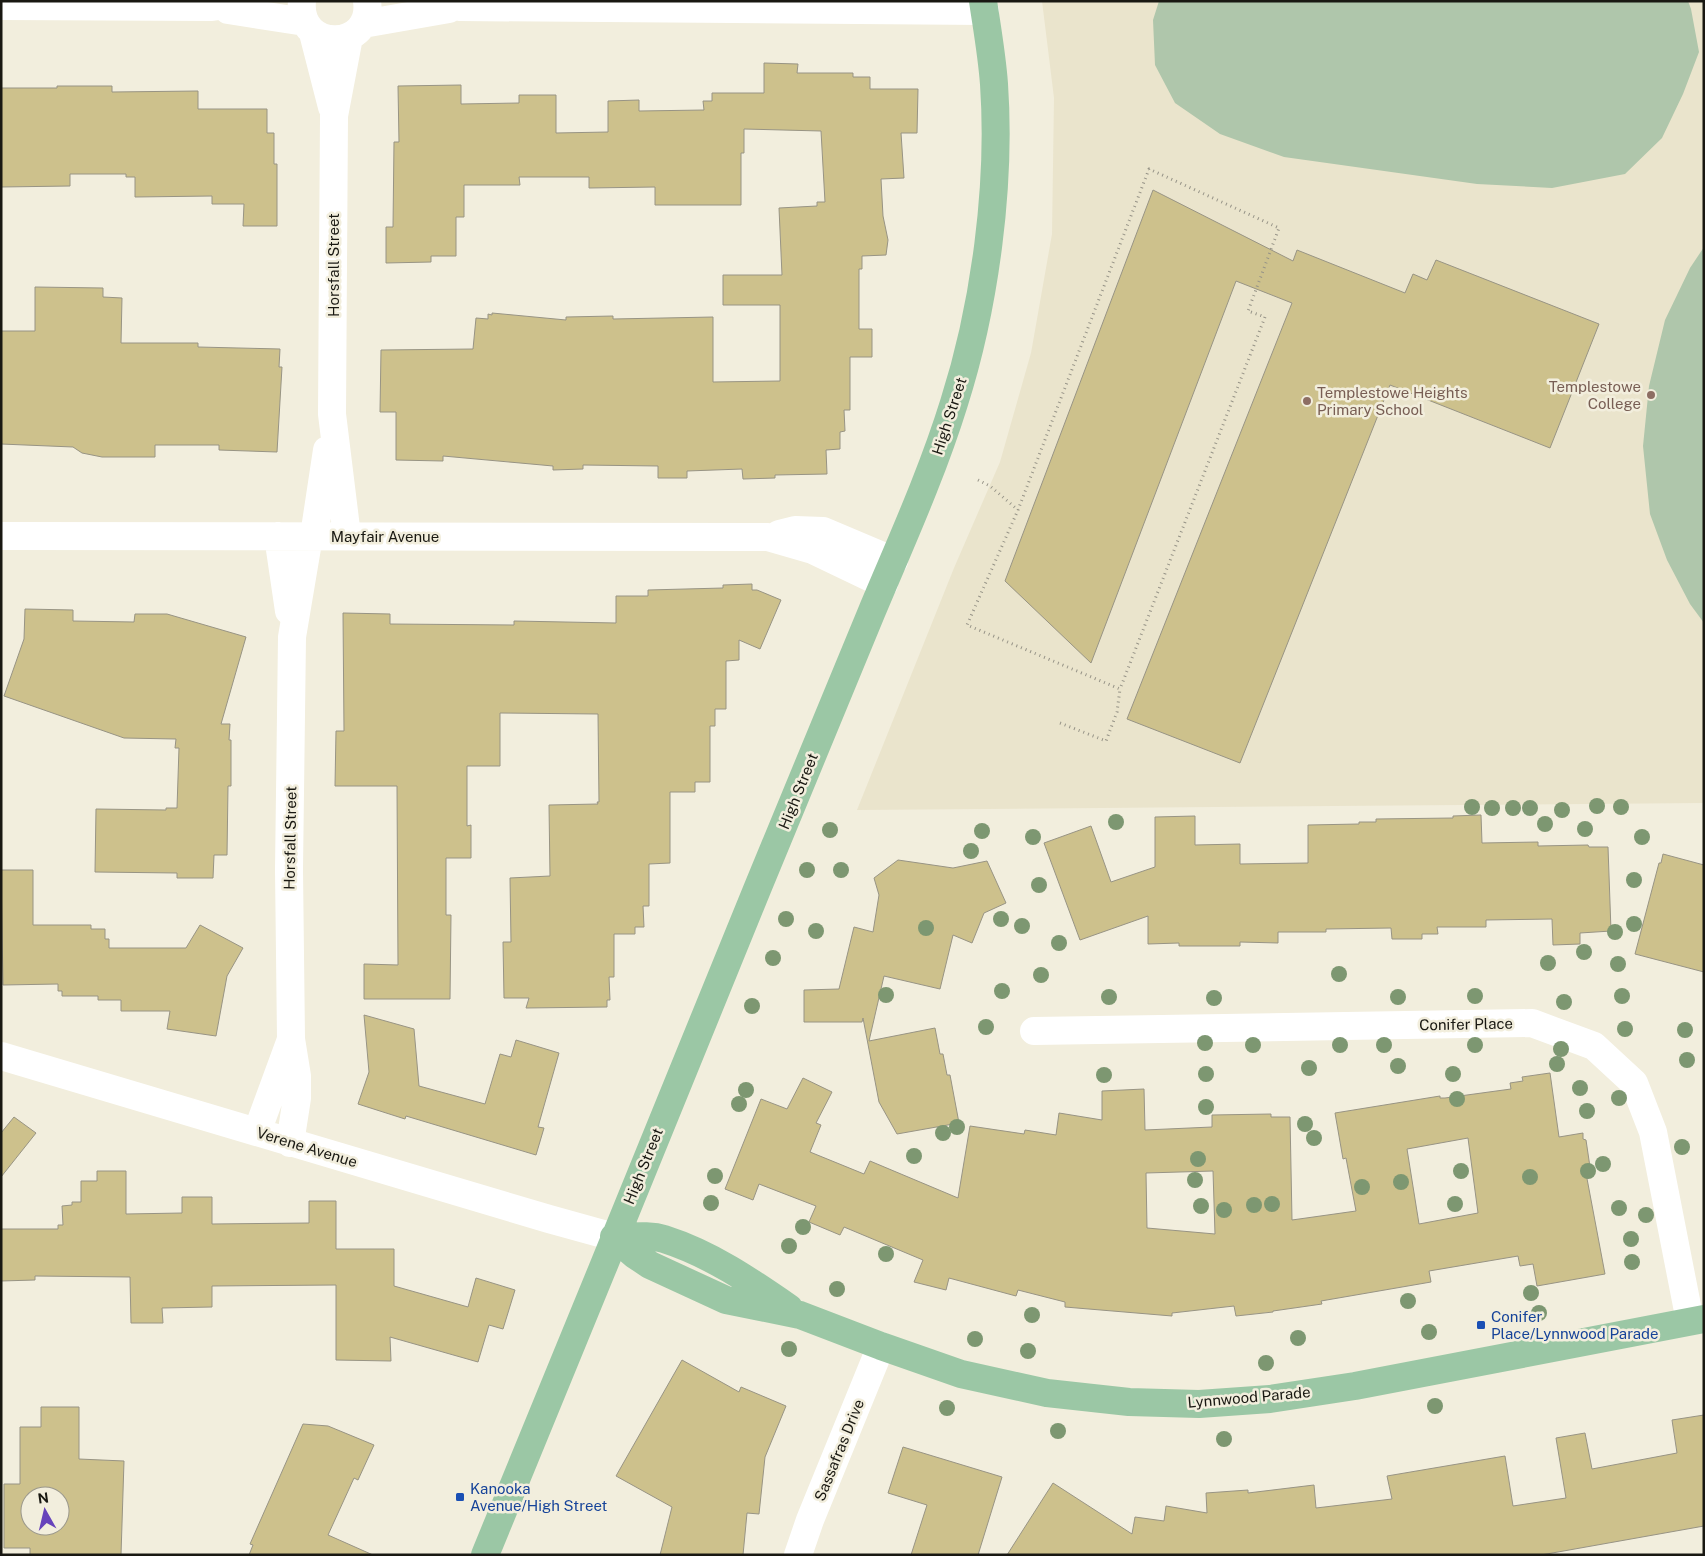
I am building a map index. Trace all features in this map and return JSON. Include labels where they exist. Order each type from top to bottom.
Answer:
[{"type":"main road","name":"High Street","points":[[485,1555],[614,1236],[916,510],[954,403],[968,355],[987,252],[994,169],[994,86],[984,6]]},
{"type":"main road","name":"Lynnwood Parade","points":[[614,1236],[650,1266],[726,1300],[800,1315],[962,1374],[1046,1393],[1129,1402],[1199,1404],[1270,1399],[1355,1386],[1697,1320]]},
{"type":"street","points":[[212,7],[253,1]]},
{"type":"street","points":[[424,1],[460,7]]},
{"type":"street","points":[[1,6],[212,7],[307,19],[320,37],[329,40],[340,40],[359,21],[460,7],[558,5],[984,6]]},
{"type":"street","name":"Horsfall Street","points":[[307,19],[334,116]]},
{"type":"street","name":"Horsfall Street","points":[[347,536],[332,414],[334,116],[359,21]]},
{"type":"street","name":"Horsfall Street","points":[[292,637],[332,414]]},
{"type":"street","name":"Mayfair Avenue","points":[[1,536],[768,537],[889,572]]},
{"type":"street","name":"Horsfall Street","points":[[278,536],[292,637],[289,870],[291,1039],[297,1076],[297,1098],[290,1143]]},
{"type":"street","name":"Conifer Place","points":[[1034,1030],[1532,1023],[1594,1046],[1634,1083],[1653,1132],[1697,1320]]},
{"type":"street","name":"Horsfall Street","points":[[257,1132],[291,1039]]},
{"type":"street","name":"Verene Avenue","points":[[1,1056],[290,1143],[549,1219],[614,1236]]},
{"type":"street","name":"Sassafras Drive","points":[[798,1555],[810,1520],[881,1346]]},
{"type":"path","points":[[1060,723],[1106,741],[1116,712],[1120,689],[1265,318],[1248,311],[1279,228],[1149,170],[1018,510],[968,625],[1120,689]]},
{"type":"path","points":[[978,480],[990,486],[1018,510]]},
{"type":"shaded area","name":"Templestowe Heights Primary School","points":[[1042,1],[1704,1],[1704,803],[857,810],[954,568],[1000,462],[1031,353],[1052,234],[1054,98]]},
{"type":"green space","points":[[1159,1],[1688,1],[1699,52],[1683,94],[1662,138],[1625,174],[1552,188],[1477,184],[1284,157],[1220,134],[1175,103],[1155,65],[1153,20]]},
{"type":"green space","points":[[1704,247],[1704,623],[1690,604],[1667,560],[1650,514],[1643,446],[1649,386],[1665,320],[1690,268]]},
{"type":"building","points":[[764,63],[798,64],[797,73],[853,73],[853,77],[870,77],[870,89],[918,89],[917,133],[901,133],[904,178],[881,179],[883,216],[888,240],[886,255],[862,256],[862,269],[859,269],[859,329],[872,329],[872,357],[850,357],[850,410],[844,410],[845,431],[840,432],[840,449],[826,450],[827,474],[775,475],[775,478],[743,479],[742,469],[687,471],[687,478],[658,478],[658,466],[583,465],[583,469],[553,470],[553,466],[443,456],[443,461],[396,460],[396,412],[380,412],[381,350],[473,349],[476,318],[488,319],[488,314],[492,315],[492,313],[566,320],[566,317],[613,316],[613,319],[713,317],[713,382],[780,381],[780,305],[723,305],[723,275],[782,275],[779,208],[817,206],[817,202],[825,202],[821,131],[744,129],[744,153],[741,153],[741,205],[655,205],[655,187],[589,188],[589,177],[519,177],[520,185],[464,185],[464,217],[456,217],[456,256],[431,256],[431,262],[386,263],[386,227],[393,227],[394,142],[399,142],[398,86],[461,85],[461,104],[519,103],[519,95],[556,95],[556,133],[608,132],[608,101],[639,100],[639,111],[704,110],[703,101],[712,101],[712,93],[764,93]]},
{"type":"building","points":[[57,86],[112,86],[112,92],[198,91],[198,109],[267,109],[267,133],[274,133],[274,164],[277,164],[277,226],[243,226],[244,204],[212,204],[212,196],[135,197],[135,177],[126,177],[126,174],[70,174],[70,186],[1,187],[1,88],[57,88]]},
{"type":"building","points":[[1153,190],[1293,261],[1297,250],[1405,293],[1413,274],[1427,280],[1436,260],[1599,324],[1550,448],[1390,385],[1240,763],[1127,719],[1292,303],[1236,281],[1091,663],[1005,581]]},
{"type":"building","points":[[35,287],[103,288],[103,297],[122,298],[121,343],[198,343],[198,347],[280,349],[279,367],[282,367],[277,452],[219,450],[219,445],[155,445],[155,457],[102,457],[82,453],[73,447],[1,444],[1,331],[35,331]]},
{"type":"building","points":[[752,584],[752,590],[757,590],[781,600],[760,649],[739,640],[739,660],[726,661],[726,709],[715,709],[715,726],[710,726],[710,782],[695,782],[695,792],[670,792],[670,863],[649,864],[649,906],[643,906],[644,927],[635,927],[635,934],[614,934],[614,977],[609,977],[610,1000],[607,1000],[607,1007],[526,1008],[529,998],[504,998],[503,942],[511,942],[510,878],[550,876],[549,805],[598,804],[598,714],[500,713],[500,766],[467,766],[467,826],[471,825],[471,858],[446,858],[446,915],[451,915],[450,999],[364,999],[364,964],[398,965],[397,786],[335,786],[336,731],[344,731],[343,613],[390,614],[390,624],[514,625],[514,621],[616,623],[616,596],[648,596],[648,590],[723,588],[723,585]]},
{"type":"building","points":[[25,609],[73,610],[73,621],[134,622],[135,614],[167,614],[246,637],[221,724],[230,724],[231,786],[228,786],[227,855],[214,855],[213,878],[177,878],[177,873],[95,872],[96,809],[166,810],[166,808],[177,808],[179,748],[175,748],[176,739],[124,738],[4,696],[24,639]]},
{"type":"building","points":[[1481,815],[1482,843],[1538,842],[1538,846],[1588,845],[1589,847],[1608,847],[1611,931],[1580,933],[1580,944],[1553,945],[1552,919],[1486,920],[1486,927],[1437,927],[1438,934],[1422,934],[1422,939],[1392,939],[1391,928],[1326,929],[1326,932],[1278,932],[1278,943],[1240,942],[1240,946],[1179,946],[1179,943],[1148,944],[1148,916],[1080,940],[1044,843],[1091,826],[1111,882],[1155,867],[1155,817],[1195,816],[1195,845],[1240,844],[1240,864],[1308,863],[1308,825],[1359,824],[1359,822],[1376,822],[1376,819],[1453,818],[1453,816]]},
{"type":"building","points":[[1663,854],[1704,865],[1704,972],[1635,954]]},
{"type":"building","points":[[898,860],[953,868],[987,861],[1006,903],[984,913],[972,943],[953,935],[940,989],[884,976],[869,1041],[935,1028],[940,1054],[943,1054],[947,1075],[950,1075],[959,1123],[897,1134],[879,1102],[863,1018],[862,1022],[804,1022],[804,990],[839,989],[854,927],[873,932],[879,895],[874,878]]},
{"type":"building","points":[[1,870],[33,870],[33,925],[91,925],[91,929],[105,929],[105,939],[109,939],[109,948],[186,948],[200,925],[243,948],[227,976],[216,1036],[167,1029],[170,1011],[121,1011],[121,1000],[98,1000],[98,996],[62,996],[62,991],[58,991],[58,984],[3,985]]},
{"type":"building","points":[[364,1015],[414,1029],[419,1086],[485,1104],[500,1054],[511,1057],[516,1040],[559,1053],[538,1127],[544,1128],[536,1155],[406,1116],[405,1119],[358,1104],[369,1072]]},
{"type":"building","points":[[1550,1073],[1559,1137],[1583,1133],[1583,1139],[1586,1140],[1590,1167],[1585,1168],[1605,1274],[1537,1286],[1533,1264],[1520,1266],[1518,1256],[1429,1271],[1431,1282],[1321,1301],[1322,1304],[1273,1312],[1236,1316],[1234,1306],[1172,1313],[1172,1316],[1065,1307],[1065,1302],[1018,1290],[1016,1296],[949,1278],[946,1290],[914,1282],[923,1260],[844,1227],[840,1235],[809,1222],[816,1206],[759,1184],[753,1200],[725,1189],[761,1099],[787,1109],[803,1078],[832,1092],[816,1123],[821,1125],[810,1152],[864,1174],[870,1161],[958,1198],[970,1126],[1024,1134],[1025,1130],[1056,1135],[1059,1113],[1102,1120],[1102,1091],[1144,1089],[1145,1130],[1212,1127],[1212,1115],[1271,1114],[1271,1117],[1290,1117],[1292,1220],[1356,1211],[1346,1158],[1343,1159],[1335,1113],[1440,1096],[1440,1098],[1445,1098],[1511,1089],[1510,1083],[1523,1081],[1522,1077]],"holes":[[[1468,1138],[1478,1213],[1419,1224],[1407,1149]],[[1213,1171],[1215,1234],[1147,1228],[1146,1173]]]},
{"type":"building","points":[[14,1117],[36,1133],[1,1177],[1,1133]]},
{"type":"building","points":[[97,1171],[126,1171],[126,1214],[182,1213],[182,1197],[212,1197],[212,1224],[309,1223],[309,1201],[336,1201],[336,1249],[394,1249],[394,1286],[468,1307],[476,1278],[515,1290],[503,1329],[489,1325],[478,1362],[390,1337],[391,1361],[336,1360],[336,1285],[212,1286],[212,1307],[162,1308],[163,1323],[131,1323],[130,1277],[35,1276],[35,1280],[1,1281],[1,1229],[58,1229],[58,1225],[63,1225],[62,1206],[72,1205],[72,1202],[81,1202],[81,1181],[97,1181]]},
{"type":"building","points":[[682,1360],[739,1392],[741,1387],[786,1406],[765,1457],[759,1514],[747,1513],[743,1555],[660,1555],[672,1507],[616,1476]]},
{"type":"building","points":[[41,1407],[79,1407],[79,1459],[124,1461],[121,1555],[30,1555],[30,1548],[4,1548],[4,1484],[20,1484],[20,1427],[41,1427]]},
{"type":"building","points":[[1704,1415],[1704,1526],[1541,1555],[1007,1555],[1053,1483],[1132,1534],[1135,1517],[1164,1521],[1166,1506],[1207,1513],[1206,1493],[1248,1490],[1248,1493],[1314,1485],[1316,1508],[1392,1499],[1387,1476],[1505,1456],[1513,1506],[1566,1498],[1556,1438],[1585,1433],[1592,1469],[1677,1453],[1672,1420]]},
{"type":"building","points":[[303,1424],[328,1426],[374,1445],[358,1480],[354,1478],[328,1535],[373,1555],[249,1555],[253,1545],[250,1544]]},
{"type":"building","points":[[903,1447],[1002,1477],[978,1555],[911,1555],[927,1505],[888,1493]]},
{"type":"place","name":"Templestowe College","points":[[1651,395]]},
{"type":"place","name":"Templestowe Heights Primary School","points":[[1307,401]]},
{"type":"place","name":"Conifer Place/Lynnwood Parade","points":[[1481,1325]]},
{"type":"place","name":"Kanooka Avenue/High Street","points":[[460,1497]]}]
